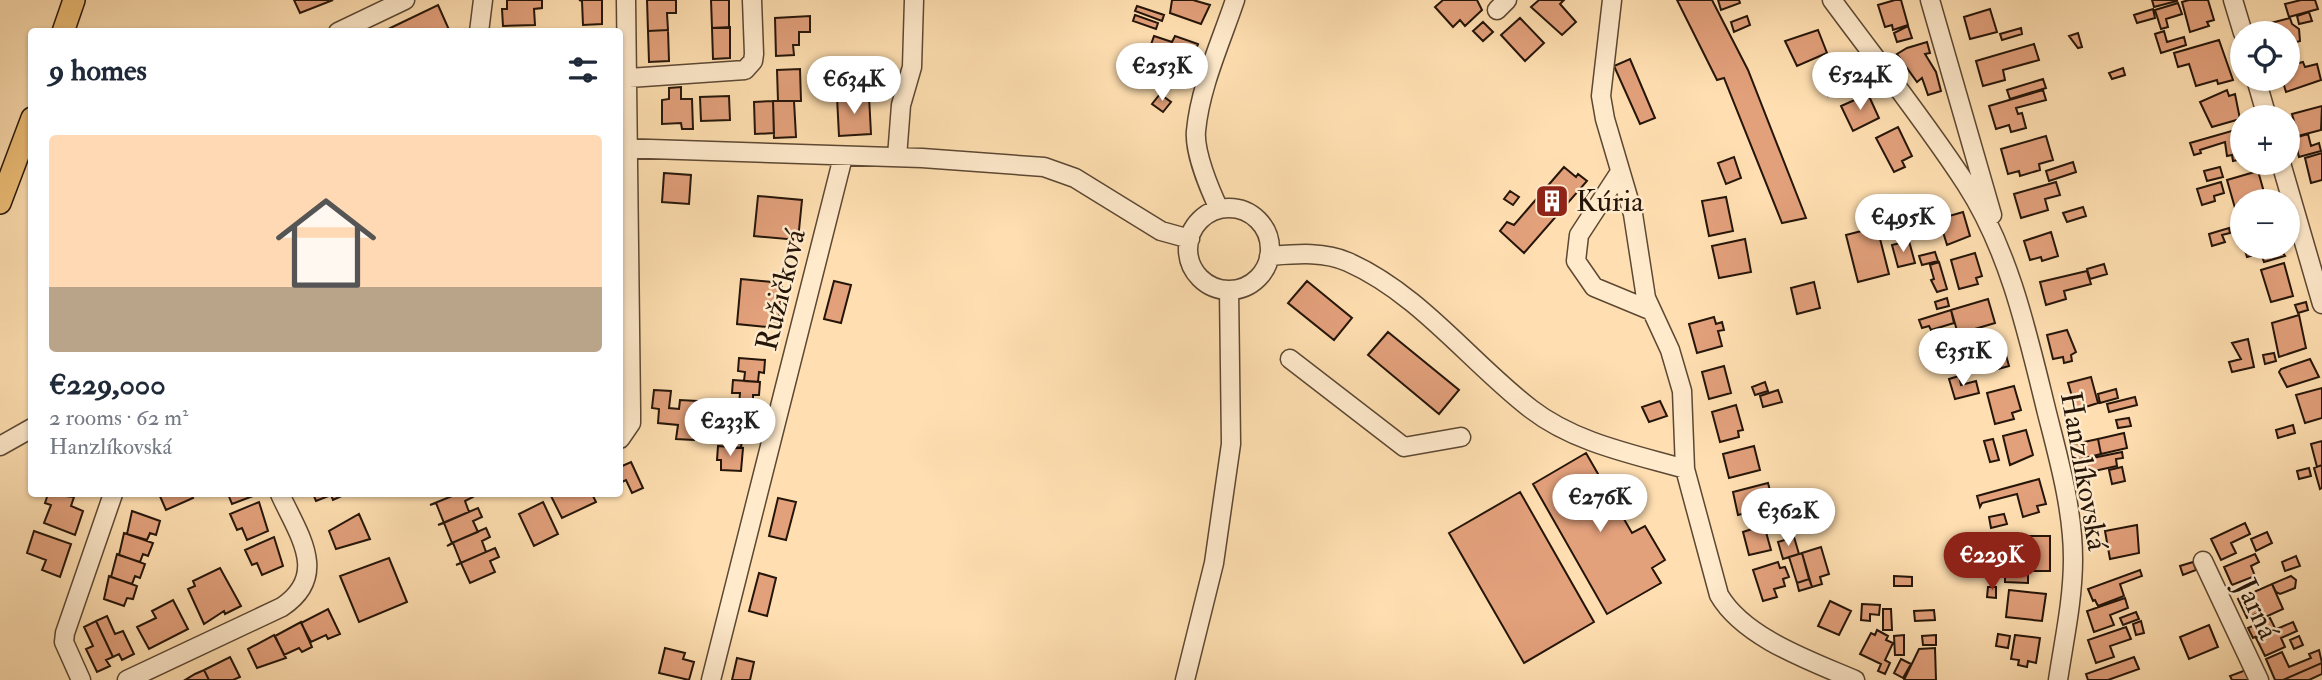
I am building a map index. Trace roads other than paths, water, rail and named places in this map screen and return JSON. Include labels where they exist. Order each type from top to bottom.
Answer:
[{"type":"main road","points":[[64,28],[74,0]]},
{"type":"main road","points":[[0,203],[28,129]]},
{"type":"street","points":[[346,28],[405,0]]},
{"type":"street","points":[[480,28],[483,0]]},
{"type":"street","points":[[623,434],[631,422],[624,234],[624,148],[629,78],[626,0]]},
{"type":"street","points":[[629,78],[745,70],[753,61],[754,54],[752,0]]},
{"type":"street","points":[[897,157],[901,105],[912,67],[914,0]]},
{"type":"street","points":[[1219,209],[1208,185],[1196,133],[1208,78],[1235,0]]},
{"type":"street","points":[[1612,0],[1601,96],[1633,214],[1646,299],[1670,350],[1682,391],[1685,469],[1719,594],[1728,610],[1777,645],[1855,680]]},
{"type":"street","name":"Hanzlíkovská","points":[[1832,0],[1967,185],[1989,226],[2010,275]]},
{"type":"street","name":"Hanzlíkovská","points":[[1930,0],[2043,397],[2069,515],[2073,557],[2072,598],[2058,680]]},
{"type":"street","points":[[2233,0],[2239,21]]},
{"type":"street","points":[[624,148],[897,157],[1044,167],[1075,178],[1161,231],[1190,239]]},
{"type":"street","name":"Ružičková","points":[[711,680],[843,157]]},
{"type":"street","points":[[1620,172],[1578,235],[1576,261],[1594,287],[1652,311]]},
{"type":"street","points":[[2284,175],[2322,304]]},
{"type":"street","points":[[1219,209],[1242,210],[1261,223],[1267,233],[1269,256],[1260,276],[1251,284],[1229,289],[1217,288],[1197,274],[1189,251],[1190,239],[1198,223],[1219,209]]},
{"type":"street","points":[[1269,256],[1303,253],[1346,261],[1393,288],[1533,410],[1584,439],[1685,469]]},
{"type":"street","points":[[1185,680],[1214,563],[1231,444],[1229,289]]},
{"type":"street","points":[[1290,359],[1404,447],[1461,437]]},
{"type":"street","points":[[0,446],[28,430]]},
{"type":"street","points":[[80,680],[64,642],[65,634],[112,497]]},
{"type":"street","points":[[127,680],[282,607],[302,591],[309,568],[307,555],[281,497]]},
{"type":"street","name":"Jarná","points":[[2203,561],[2259,680]]},
{"type":"place","name":"Kúria","points":[[1552,201]]}]
